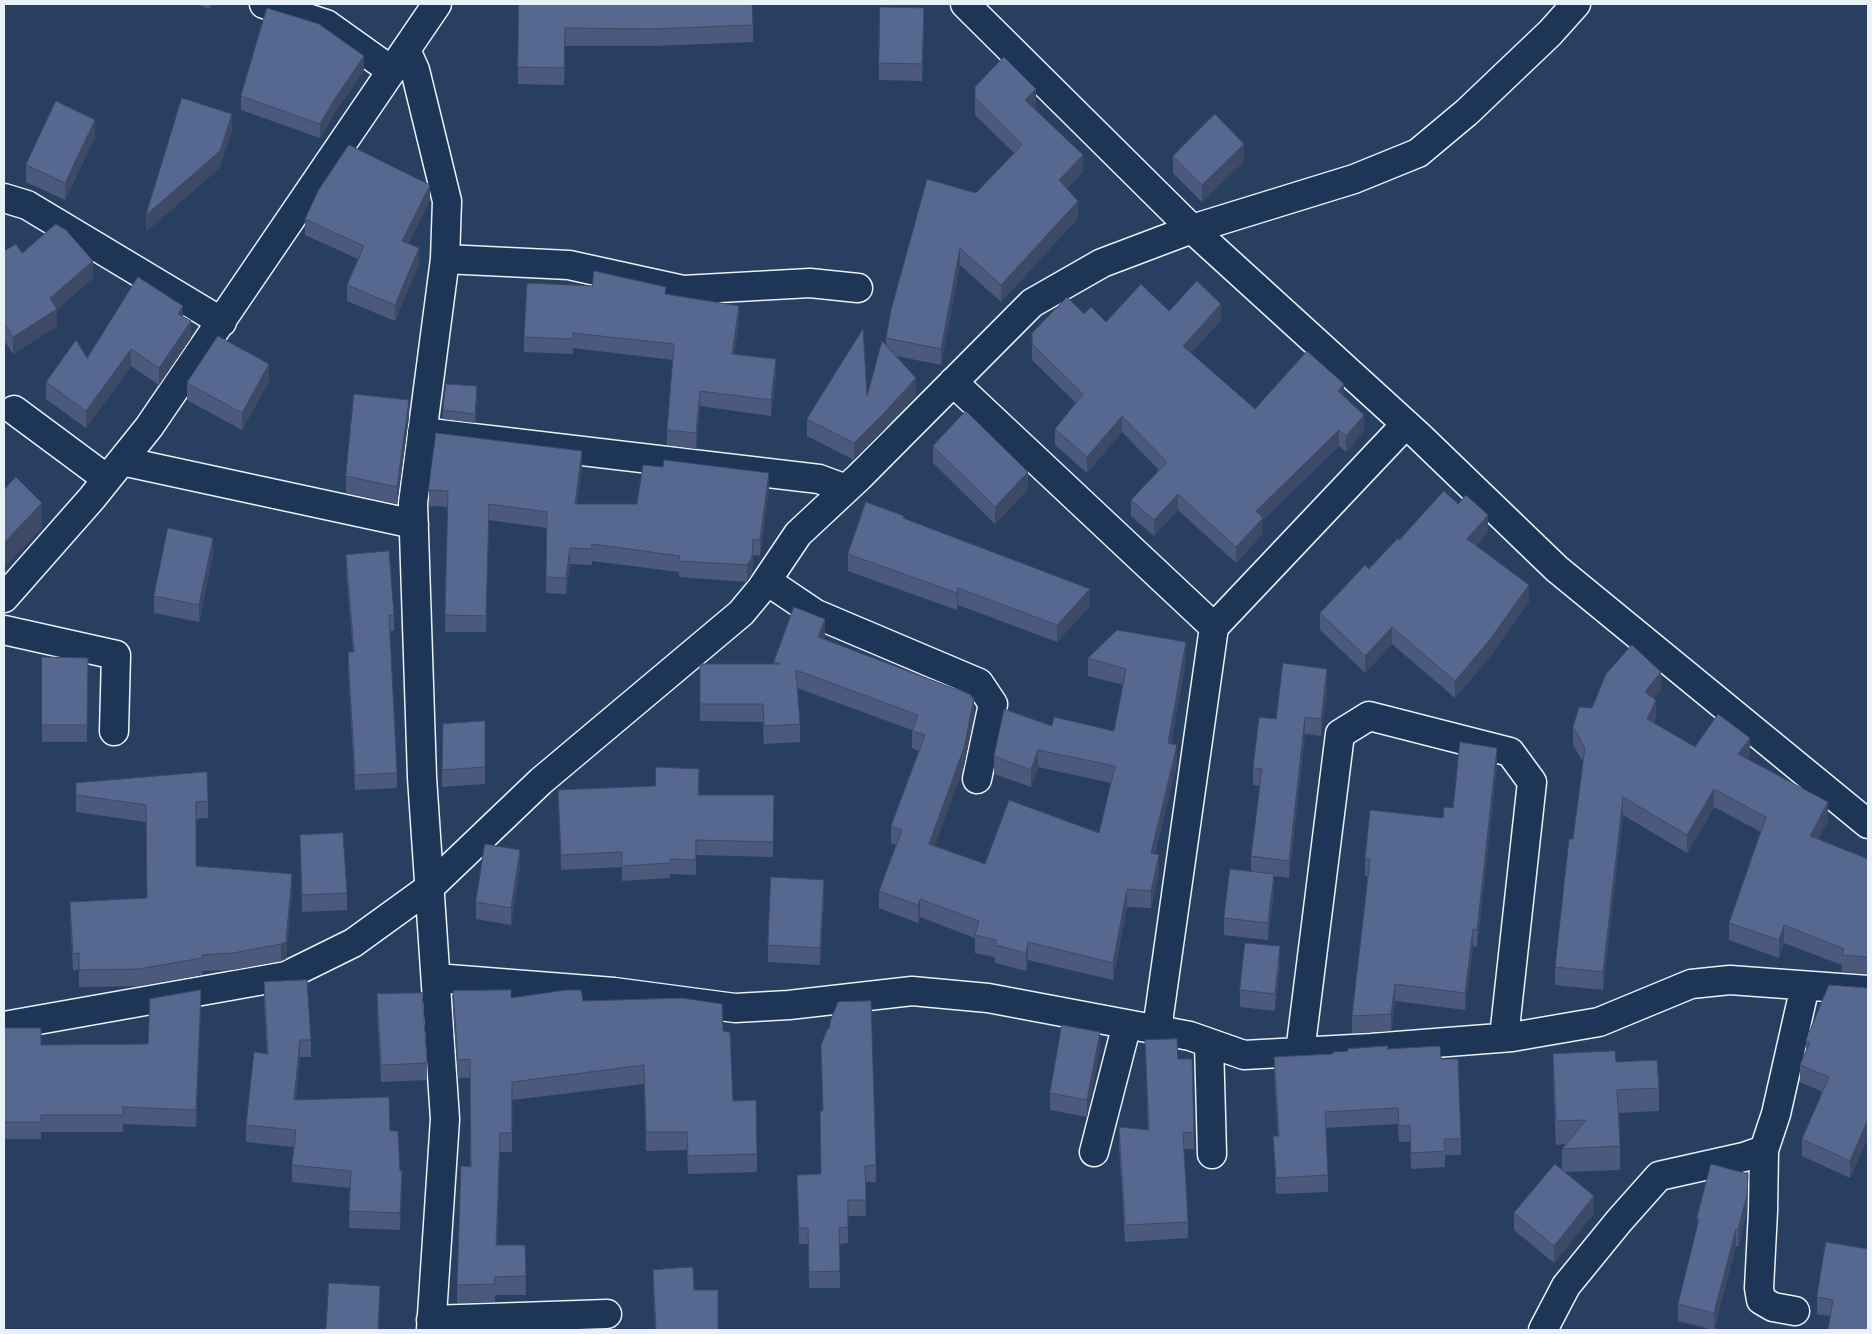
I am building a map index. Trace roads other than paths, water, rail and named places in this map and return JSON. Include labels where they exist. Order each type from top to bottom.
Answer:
[{"type":"street","points":[[264,4],[326,24],[416,70],[447,201],[445,259],[413,503],[422,777],[445,1120],[431,1325],[607,1314]]},
{"type":"street","points":[[4,598],[150,427],[437,4]]},
{"type":"street","points":[[964,4],[1192,229],[1406,424],[1557,569],[1868,824]]},
{"type":"street","points":[[4,1026],[286,976],[353,943],[429,888],[541,781],[741,613],[767,580],[798,534],[846,489],[1032,303],[1102,264],[1192,229],[1354,179],[1418,152],[1467,112],[1550,33],[1576,4]]},
{"type":"street","points":[[4,198],[27,205],[222,322]]},
{"type":"street","points":[[445,259],[569,265],[683,290],[810,283],[858,288]]},
{"type":"street","points":[[953,382],[1214,627]]},
{"type":"street","points":[[14,410],[115,470],[414,524]]},
{"type":"street","points":[[1159,1030],[1159,1015],[1214,627],[1406,424]]},
{"type":"street","points":[[422,432],[819,479],[846,489]]},
{"type":"street","points":[[767,580],[816,614],[979,683],[993,704],[977,779]]},
{"type":"street","points":[[4,630],[116,655],[114,731]]},
{"type":"street","points":[[1300,1052],[1340,734],[1369,716],[1510,752],[1532,782],[1504,1037]]},
{"type":"street","points":[[436,978],[614,992],[735,1008],[789,1005],[912,991],[988,998],[1190,1036],[1244,1055],[1371,1048],[1504,1037],[1599,1022],[1691,984],[1730,980],[1868,990]]},
{"type":"street","points":[[1795,1311],[1773,1307],[1761,1300],[1759,1288],[1764,1150],[1776,1114],[1805,986]]},
{"type":"street","points":[[1094,1152],[1127,1024]]},
{"type":"street","points":[[1209,1043],[1212,1154]]},
{"type":"street","points":[[1543,1330],[1566,1286],[1659,1176],[1744,1157],[1764,1150]]}]
